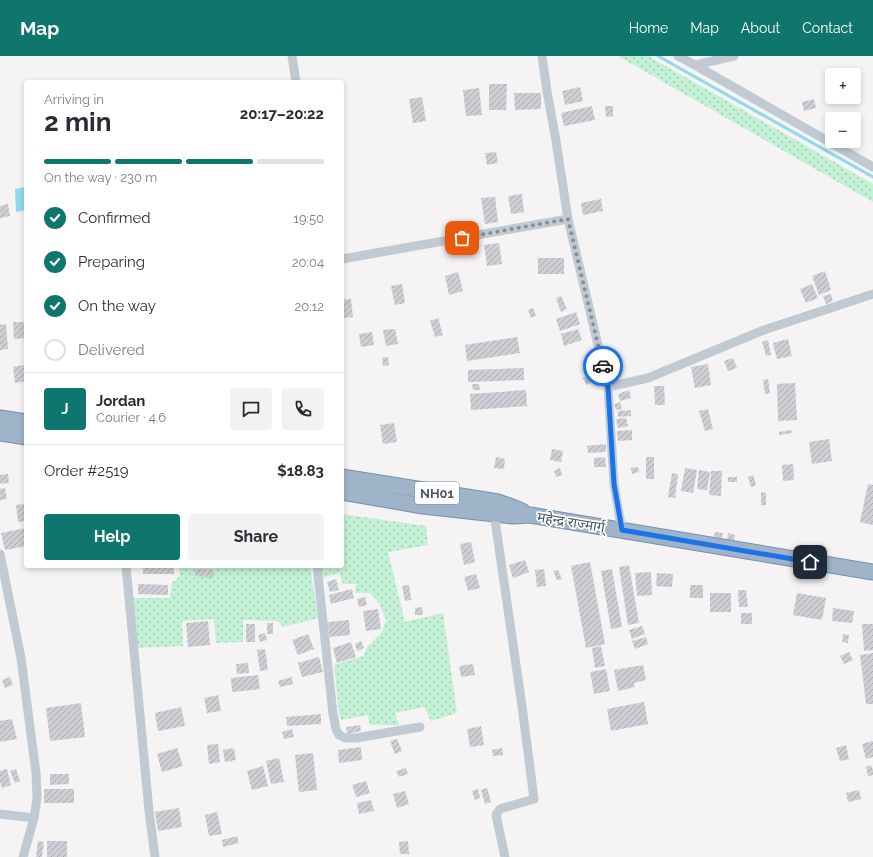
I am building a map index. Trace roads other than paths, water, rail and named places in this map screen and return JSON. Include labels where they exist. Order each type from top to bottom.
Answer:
[{"type":"highway","points":[[0,418],[24,422]]},
{"type":"highway","points":[[0,433],[24,437]]},
{"type":"highway","name":"महेन्द्र राज्मार्ग्","points":[[344,477],[498,502],[530,515]]},
{"type":"highway","name":"महेन्द्र राज्मार्ग्","points":[[344,492],[423,506],[512,516],[530,515],[873,572]]},
{"type":"street","points":[[292,56],[296,80]]},
{"type":"street","points":[[542,56],[568,219],[608,387],[614,484],[622,530]]},
{"type":"street","points":[[678,56],[873,167]]},
{"type":"street","points":[[695,65],[734,56]]},
{"type":"street","points":[[344,259],[568,219]]},
{"type":"street","points":[[608,387],[648,378],[764,330],[873,294]]},
{"type":"street","points":[[494,513],[534,799],[500,809],[496,816],[505,857]]},
{"type":"street","points":[[0,554],[21,658],[35,765],[37,798],[34,818],[23,857]]},
{"type":"street","points":[[126,568],[149,811],[155,857]]},
{"type":"street","points":[[317,568],[333,714],[336,729],[339,734],[345,738],[356,738],[420,727]]},
{"type":"street","points":[[0,814],[34,818]]},
{"type":"water","points":[[24,187],[24,210],[16,212],[15,189]]},
{"type":"waterway","points":[[658,56],[873,177]]}]
